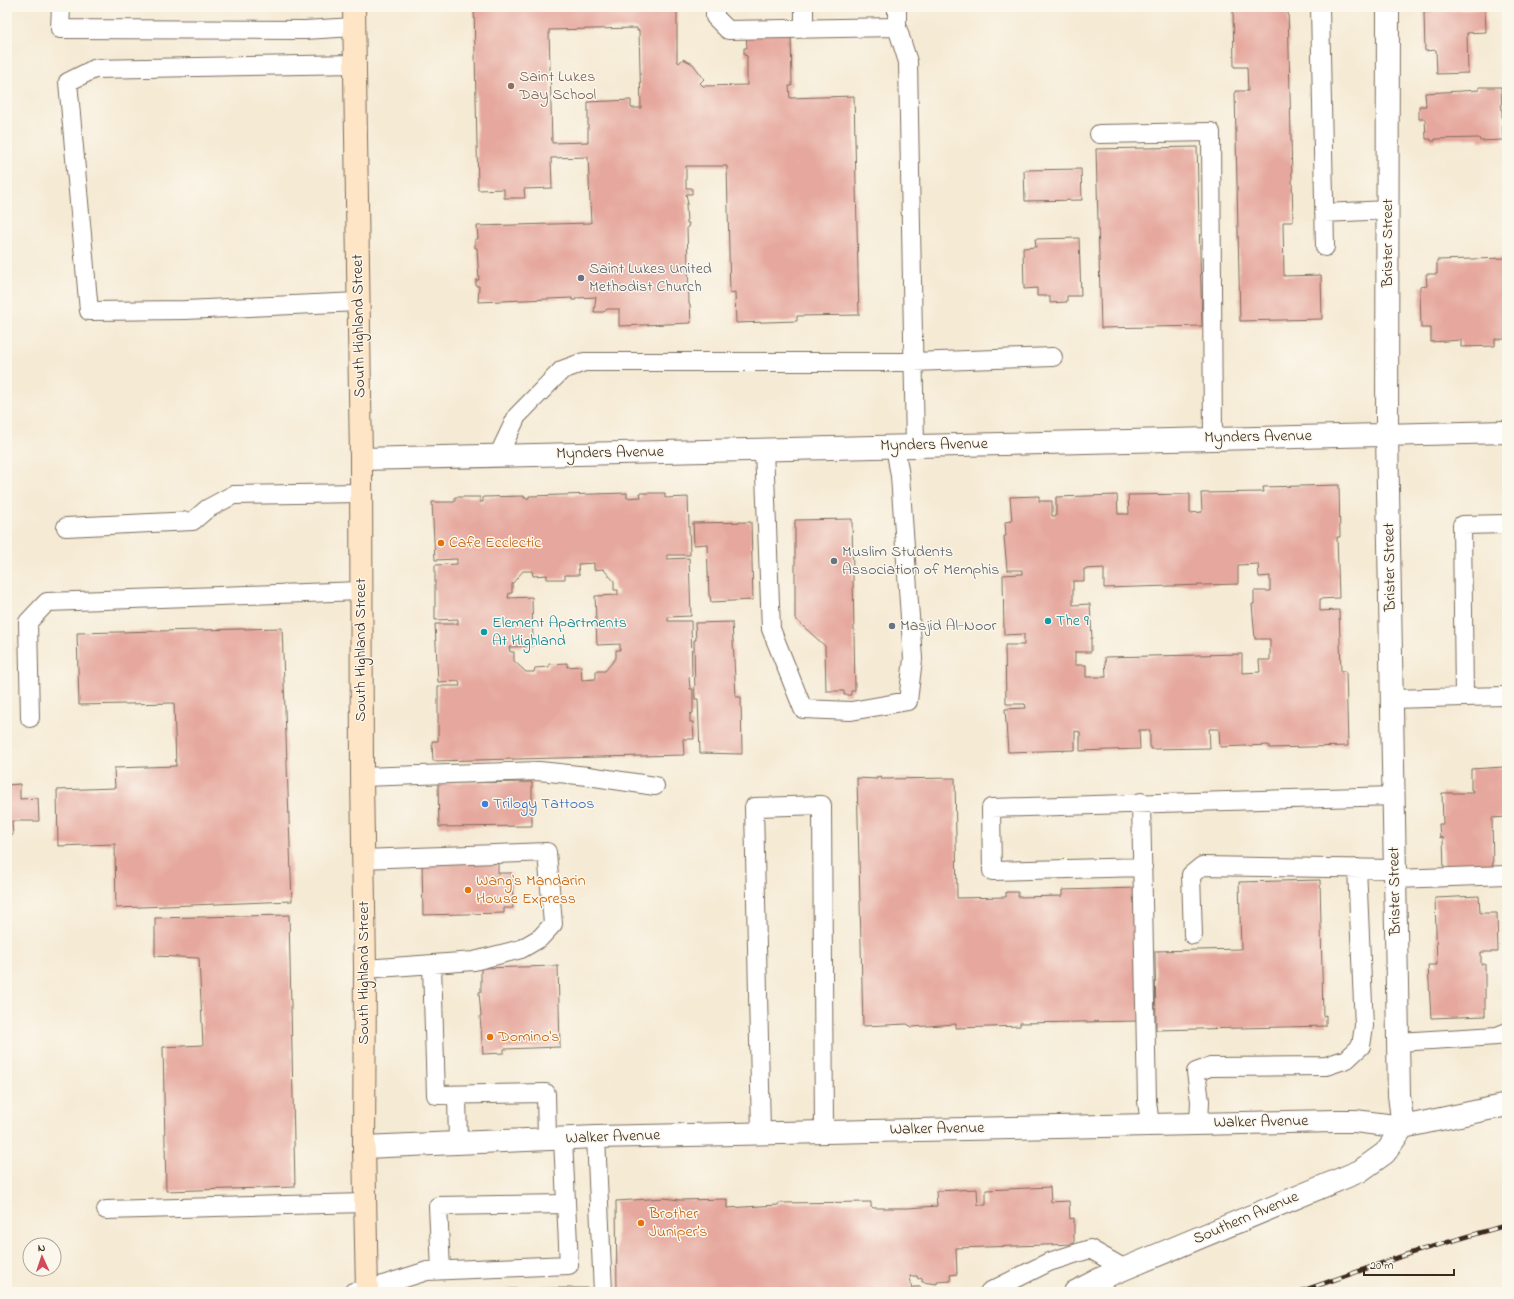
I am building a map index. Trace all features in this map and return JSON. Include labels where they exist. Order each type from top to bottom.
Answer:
[{"type":"main road","name":"South Highland Street","points":[[354,17],[361,459],[362,777],[365,969],[362,1291]]},
{"type":"street","name":"Brister Street","points":[[1388,7],[1388,434],[1399,1096],[1403,1127]]},
{"type":"street","name":"Mynders Avenue","points":[[361,459],[1507,432]]},
{"type":"street","name":"Walker Avenue","points":[[364,1147],[596,1137],[1199,1124],[1355,1121],[1403,1127],[1507,1105]]},
{"type":"street","name":"Southern Avenue","points":[[1075,1292],[1125,1269],[1360,1171],[1384,1153],[1403,1127]]},
{"type":"lane","points":[[61,7],[60,29],[305,30],[354,17]]},
{"type":"lane","points":[[715,7],[715,17],[728,30],[898,27]]},
{"type":"lane","points":[[804,7],[804,29]]},
{"type":"lane","points":[[764,449],[772,629],[803,709],[851,711],[908,701],[913,659],[900,476],[905,446],[913,362],[908,62],[898,27],[897,7]]},
{"type":"lane","points":[[1320,7],[1325,247]]},
{"type":"lane","points":[[355,64],[94,68],[68,82],[89,312],[185,310],[358,302]]},
{"type":"lane","points":[[1099,134],[1211,132],[1213,438]]},
{"type":"lane","points":[[1324,213],[1388,210]]},
{"type":"lane","points":[[498,456],[517,416],[562,370],[584,362],[913,362],[1053,357]]},
{"type":"lane","points":[[66,527],[193,521],[207,509],[233,495],[361,493]]},
{"type":"lane","points":[[1464,697],[1462,525],[1507,524]]},
{"type":"lane","points":[[30,718],[28,622],[47,602],[361,591]]},
{"type":"lane","points":[[1392,699],[1507,696]]},
{"type":"lane","points":[[362,777],[539,771],[588,776],[654,786]]},
{"type":"lane","points":[[1143,874],[992,871],[991,808],[1141,802],[1394,796]]},
{"type":"lane","points":[[1141,802],[1147,1101],[1150,1125]]},
{"type":"lane","points":[[761,1133],[754,807],[822,805],[824,1132]]},
{"type":"lane","points":[[363,858],[547,852],[553,924],[540,938],[522,949],[474,961],[365,969]]},
{"type":"lane","points":[[1193,935],[1192,875],[1202,866],[1357,868],[1395,874],[1507,875]]},
{"type":"lane","points":[[1199,1124],[1200,1101],[1196,1072],[1210,1067],[1326,1066],[1347,1059],[1361,1046],[1364,1026],[1357,868]]},
{"type":"lane","points":[[362,1291],[427,1271],[569,1265],[566,1204],[546,1093],[436,1095],[432,965]]},
{"type":"lane","points":[[1398,1042],[1497,1036],[1507,1032]]},
{"type":"lane","points":[[457,1095],[458,1143]]},
{"type":"lane","points":[[596,1137],[603,1292]]},
{"type":"lane","points":[[106,1210],[364,1203]]},
{"type":"lane","points":[[441,1270],[438,1206],[566,1204]]},
{"type":"lane","points":[[989,1292],[1049,1262],[1090,1249],[1125,1269]]},
{"type":"building","points":[[474,7],[677,7],[677,61],[679,63],[683,59],[693,64],[704,79],[700,83],[703,86],[747,85],[747,56],[744,55],[744,48],[747,48],[746,34],[791,33],[792,86],[789,86],[790,98],[854,96],[859,315],[797,316],[797,321],[736,323],[735,292],[730,293],[727,166],[686,166],[686,188],[692,188],[692,194],[686,194],[688,204],[686,204],[687,223],[689,223],[687,227],[689,304],[691,323],[619,326],[619,309],[607,309],[604,312],[594,312],[596,297],[576,298],[576,300],[572,300],[572,298],[478,302],[479,286],[476,286],[476,280],[479,280],[477,248],[475,248],[475,239],[478,239],[477,226],[591,223],[588,157],[551,158],[552,188],[524,189],[525,198],[504,198],[504,189],[478,190]],"holes":[[[637,28],[637,31],[639,30],[641,108],[631,108],[631,100],[588,102],[588,142],[552,143],[549,30]]]},
{"type":"building","points":[[1233,7],[1288,7],[1293,222],[1283,222],[1284,276],[1321,275],[1322,319],[1240,321],[1235,91],[1248,91],[1247,67],[1234,67]]},
{"type":"building","points":[[1485,9],[1486,32],[1467,33],[1468,73],[1437,74],[1436,50],[1425,51],[1424,12]]},
{"type":"building","points":[[1479,87],[1501,87],[1503,140],[1480,141],[1479,138],[1435,139],[1435,141],[1431,141],[1431,139],[1426,139],[1425,119],[1419,119],[1419,106],[1426,106],[1425,93],[1479,90]]},
{"type":"building","points":[[1197,147],[1202,326],[1101,328],[1096,149]]},
{"type":"building","points":[[1081,169],[1082,200],[1025,201],[1024,170]]},
{"type":"building","points":[[1079,238],[1081,296],[1067,296],[1067,302],[1050,303],[1050,296],[1037,296],[1037,288],[1024,289],[1023,248],[1036,247],[1035,239]]},
{"type":"building","points":[[1507,258],[1507,339],[1495,339],[1495,346],[1461,347],[1461,340],[1431,342],[1431,328],[1421,328],[1420,287],[1427,286],[1426,274],[1437,274],[1437,260]]},
{"type":"building","name":"The 9","points":[[1339,485],[1340,537],[1337,537],[1339,598],[1320,599],[1320,611],[1339,610],[1341,671],[1346,671],[1348,746],[1269,748],[1269,745],[1220,747],[1219,729],[1209,729],[1210,748],[1150,749],[1150,730],[1139,730],[1140,749],[1080,751],[1080,732],[1075,731],[1075,750],[1008,752],[1005,709],[1026,708],[1025,704],[1006,704],[1005,645],[1024,645],[1024,634],[1004,635],[1003,575],[1022,574],[1022,570],[1007,570],[1004,536],[1006,536],[1005,522],[1012,521],[1010,497],[1039,496],[1039,501],[1052,501],[1052,516],[1056,516],[1056,497],[1117,495],[1118,514],[1129,514],[1128,495],[1190,494],[1190,513],[1202,512],[1201,493],[1264,492],[1263,487]],"holes":[[[1258,564],[1259,577],[1270,576],[1270,591],[1254,591],[1254,604],[1252,604],[1255,639],[1270,639],[1270,660],[1259,660],[1260,672],[1242,673],[1242,654],[1105,657],[1106,677],[1086,677],[1086,665],[1075,665],[1075,652],[1091,652],[1092,638],[1090,604],[1073,605],[1073,581],[1084,581],[1084,569],[1104,568],[1104,588],[1238,584],[1238,565]]]},
{"type":"building","name":"Element Apartments At Highland","points":[[627,493],[627,498],[641,497],[640,493],[665,493],[665,498],[688,497],[690,555],[667,555],[667,559],[689,558],[691,616],[668,617],[668,621],[691,621],[692,676],[689,677],[690,689],[693,689],[693,713],[690,714],[690,722],[693,722],[694,739],[683,739],[684,755],[433,761],[432,741],[438,741],[438,686],[460,686],[459,681],[438,682],[435,624],[458,624],[458,619],[435,620],[435,565],[457,564],[457,559],[435,560],[432,502],[455,502],[455,497],[480,497],[480,502],[483,502],[483,497],[524,496],[524,498],[529,498],[529,496]],"holes":[[[594,563],[594,570],[603,569],[614,581],[614,590],[618,590],[618,595],[595,596],[597,645],[620,644],[620,650],[616,650],[616,658],[605,671],[596,671],[596,679],[582,680],[581,666],[567,667],[567,663],[549,664],[549,667],[535,668],[534,672],[526,672],[514,661],[514,652],[510,652],[509,647],[533,646],[532,597],[508,598],[509,593],[512,593],[512,584],[523,571],[532,571],[533,576],[547,575],[547,579],[565,579],[565,575],[579,575],[578,564]]]},
{"type":"building","points":[[852,519],[855,690],[851,691],[851,695],[844,695],[844,691],[826,691],[825,646],[795,619],[795,520]]},
{"type":"building","points":[[751,522],[753,600],[711,602],[709,596],[707,544],[694,545],[693,523]]},
{"type":"building","points":[[732,622],[736,697],[741,697],[742,754],[700,753],[698,699],[695,699],[695,623]]},
{"type":"building","points":[[282,628],[292,901],[116,908],[115,844],[58,846],[57,790],[115,788],[114,768],[176,766],[174,703],[79,705],[77,633]]},
{"type":"building","points":[[1504,765],[1507,765],[1507,817],[1492,818],[1493,869],[1444,871],[1443,837],[1440,838],[1439,824],[1443,824],[1442,793],[1473,793],[1473,790],[1471,790],[1471,769],[1504,767]]},
{"type":"building","points":[[881,776],[881,779],[955,778],[957,898],[1006,897],[1006,892],[1018,892],[1018,897],[1062,896],[1062,890],[1138,888],[1140,1021],[1020,1023],[1020,1026],[956,1028],[956,1024],[912,1027],[907,1024],[863,1026],[857,778],[877,779],[877,777]]},
{"type":"building","name":"Trilogy Tattoos","points":[[532,782],[532,826],[439,827],[438,783]]},
{"type":"building","points":[[20,784],[20,799],[38,798],[39,821],[12,821],[13,835],[7,836],[7,785]]},
{"type":"building","name":"Wang's Mandarin House Express","points":[[498,861],[498,873],[512,873],[513,908],[504,908],[504,913],[423,915],[422,863]]},
{"type":"building","points":[[1320,880],[1323,1016],[1326,1015],[1326,1026],[1156,1030],[1155,951],[1241,949],[1239,882]]},
{"type":"building","points":[[1479,896],[1480,913],[1497,913],[1498,952],[1481,952],[1481,964],[1485,964],[1485,1016],[1431,1018],[1428,965],[1437,965],[1435,898]]},
{"type":"building","points":[[289,915],[295,1187],[166,1191],[163,1047],[203,1045],[199,958],[155,956],[155,918]]},
{"type":"building","points":[[558,966],[560,1047],[504,1049],[504,1053],[483,1054],[479,992],[481,992],[481,968]]},
{"type":"building","points":[[1050,1187],[1051,1202],[1069,1201],[1070,1219],[1074,1218],[1074,1244],[956,1248],[957,1274],[950,1275],[951,1281],[937,1282],[937,1284],[922,1282],[922,1278],[918,1279],[917,1276],[910,1276],[912,1292],[617,1292],[616,1201],[665,1198],[679,1200],[727,1199],[727,1208],[778,1205],[779,1203],[871,1202],[871,1207],[874,1208],[908,1208],[937,1206],[936,1191],[977,1189],[978,1205],[986,1205],[986,1190]]},
{"type":"building","points":[[913,1287],[921,1287],[921,1292],[914,1292]]},
{"type":"building","points":[[590,1288],[590,1292],[497,1292],[511,1289]]},
{"type":"railway","points":[[1299,1292],[1414,1252],[1507,1225]]},
{"type":"place","name":"Saint Lukes Day School","points":[[511,86]]},
{"type":"place","name":"Saint Lukes United Methodist Church","points":[[581,278]]},
{"type":"place","name":"Cafe Ecclectic","points":[[441,543]]},
{"type":"place","name":"Muslim Students Association of Memphis","points":[[834,561]]},
{"type":"place","name":"The 9","points":[[1048,621]]},
{"type":"place","name":"Masjid Al-Noor","points":[[892,626]]},
{"type":"place","name":"Element Apartments At Highland","points":[[484,632]]},
{"type":"place","name":"Trilogy Tattoos","points":[[485,804]]},
{"type":"place","name":"Wang's Mandarin House Express","points":[[468,890]]},
{"type":"place","name":"Domino's","points":[[490,1037]]},
{"type":"place","name":"Brother Juniper’s","points":[[641,1223]]}]
